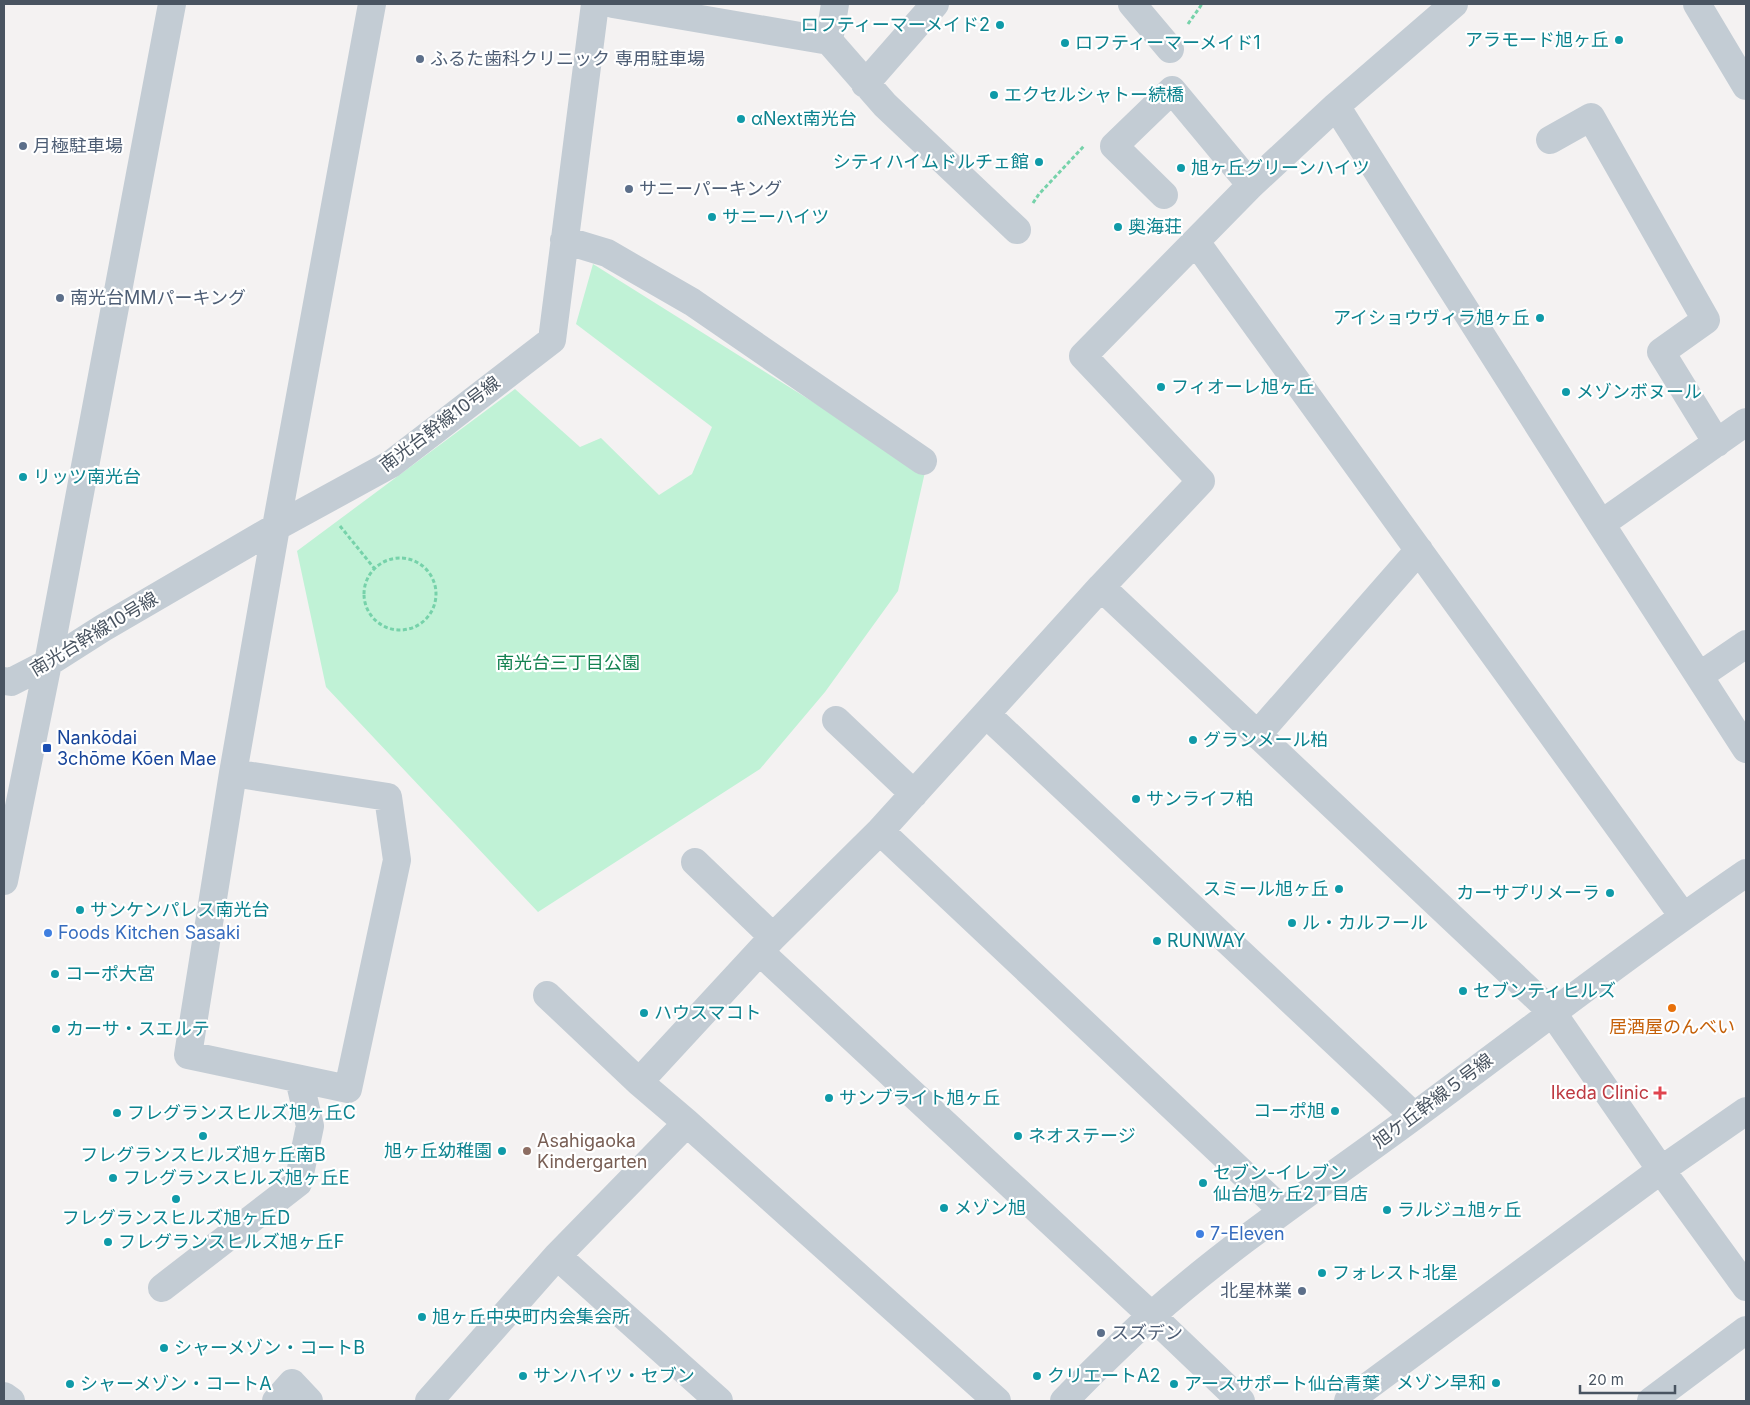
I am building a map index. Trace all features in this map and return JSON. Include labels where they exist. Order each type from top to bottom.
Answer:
[{"type":"street","points":[[4,881],[48,663],[172,4]]},
{"type":"street","points":[[233,773],[388,797],[397,860],[348,1090],[188,1055],[233,773],[276,527],[372,4]]},
{"type":"street","name":"南光台幹線10号線","points":[[4,681],[11,682],[48,663],[102,628],[276,527],[391,464],[552,340],[595,4]]},
{"type":"street","points":[[612,4],[829,41],[885,105],[1017,230]]},
{"type":"street","points":[[829,41],[835,4]]},
{"type":"street","points":[[866,84],[935,4]]},
{"type":"street","points":[[1132,4],[1170,49]]},
{"type":"street","points":[[639,1082],[767,945],[880,831],[1101,587],[1200,481],[1083,356],[1251,185],[1336,106],[1454,4]]},
{"type":"street","points":[[1697,4],[1746,86]]},
{"type":"street","points":[[1164,195],[1114,146],[1172,90],[1251,185]]},
{"type":"street","points":[[1336,106],[1746,749]]},
{"type":"street","points":[[1550,140],[1591,117],[1706,320],[1660,352],[1717,443]]},
{"type":"street","points":[[564,240],[607,253],[692,302],[923,461]]},
{"type":"street","points":[[1196,242],[1683,916]]},
{"type":"street","points":[[1601,524],[1746,422]]},
{"type":"street","points":[[1257,735],[1419,550]]},
{"type":"street","points":[[1101,587],[1552,1012],[1661,1170],[1746,1287]]},
{"type":"street","points":[[1699,676],[1746,644]]},
{"type":"street","points":[[986,715],[1414,1116]]},
{"type":"street","points":[[836,720],[914,794]]},
{"type":"street","points":[[880,831],[1283,1211]]},
{"type":"street","points":[[695,862],[767,945],[1241,1401]]},
{"type":"street","name":"旭ケ丘幹線５号線","points":[[1064,1401],[1152,1316],[1218,1261],[1552,1012],[1683,916],[1746,873]]},
{"type":"street","points":[[547,995],[639,1082],[687,1122],[997,1401]]},
{"type":"street","points":[[162,1288],[298,1183],[310,1126],[300,1079]]},
{"type":"street","points":[[1348,1401],[1661,1170],[1746,1111]]},
{"type":"street","points":[[438,1398],[557,1256],[687,1122]]},
{"type":"street","points":[[557,1256],[719,1401]]},
{"type":"street","points":[[1652,1401],[1746,1330]]},
{"type":"street","points":[[276,1401],[292,1383],[309,1401]]},
{"type":"street","points":[[4,1396],[11,1401]]},
{"type":"path","points":[[321,503],[374,568]]},
{"type":"path","points":[[395,558],[417,563],[426,570],[436,591],[430,614],[412,628],[401,630],[388,628],[378,622],[369,613],[364,602],[367,578],[374,568],[395,558]]},
{"type":"green space","name":"南光台三丁目公園","points":[[593,264],[925,472],[898,591],[825,692],[760,769],[538,912],[326,687],[297,551],[515,389],[580,447],[601,438],[659,495],[692,474],[712,427],[576,324]]},
{"type":"place","name":"ロフティーマーメイド2","points":[[1000,25]]},
{"type":"place","name":"アラモード旭ヶ丘","points":[[1619,40]]},
{"type":"place","name":"ロフティーマーメイド1","points":[[1065,43]]},
{"type":"place","name":"ふるた歯科クリニック 専用駐車場","points":[[420,59]]},
{"type":"place","name":"エクセルシャトー続橋","points":[[994,95]]},
{"type":"place","name":"αNext南光台","points":[[741,119]]},
{"type":"place","name":"月極駐車場","points":[[23,146]]},
{"type":"place","name":"シティハイムドルチェ館","points":[[1039,162]]},
{"type":"place","name":"旭ヶ丘グリーンハイツ","points":[[1181,168]]},
{"type":"place","name":"サニーパーキング","points":[[629,189]]},
{"type":"place","name":"サニーハイツ","points":[[712,217]]},
{"type":"place","name":"奥海荘","points":[[1118,227]]},
{"type":"place","name":"南光台MMパーキング","points":[[60,298]]},
{"type":"place","name":"アイショウヴィラ旭ヶ丘","points":[[1540,318]]},
{"type":"place","name":"フィオーレ旭ヶ丘","points":[[1161,387]]},
{"type":"place","name":"メゾンボヌール","points":[[1566,392]]},
{"type":"place","name":"リッツ南光台","points":[[23,477]]},
{"type":"place","name":"グランメール柏","points":[[1193,740]]},
{"type":"place","name":"Nankōdai 3chōme Kōen Mae","points":[[47,748]]},
{"type":"place","name":"サンライフ柏","points":[[1136,799]]},
{"type":"place","name":"スミール旭ヶ丘","points":[[1339,889]]},
{"type":"place","name":"カーサプリメーラ","points":[[1610,893]]},
{"type":"place","name":"サンケンパレス南光台","points":[[80,910]]},
{"type":"place","name":"ル・カルフール","points":[[1292,923]]},
{"type":"place","name":"Foods Kitchen Sasaki","points":[[48,933]]},
{"type":"place","name":"RUNWAY","points":[[1157,941]]},
{"type":"place","name":"コーポ大宮","points":[[55,974]]},
{"type":"place","name":"セブンティヒルズ","points":[[1463,991]]},
{"type":"place","name":"居酒屋のんべい","points":[[1672,1008]]},
{"type":"place","name":"ハウスマコト","points":[[644,1013]]},
{"type":"place","name":"カーサ・スエルテ","points":[[56,1029]]},
{"type":"place","name":"Ikeda Clinic","points":[[1660,1093]]},
{"type":"place","name":"サンブライト旭ヶ丘","points":[[829,1098]]},
{"type":"place","name":"コーポ旭","points":[[1335,1111]]},
{"type":"place","name":"フレグランスヒルズ旭ヶ丘C","points":[[117,1113]]},
{"type":"place","name":"フレグランスヒルズ旭ヶ丘南B","points":[[203,1136]]},
{"type":"place","name":"ネオステージ","points":[[1018,1136]]},
{"type":"place","name":"旭ヶ丘幼稚園","points":[[502,1151]]},
{"type":"place","name":"Asahigaoka Kindergarten","points":[[527,1151]]},
{"type":"place","name":"フレグランスヒルズ旭ヶ丘E","points":[[113,1178]]},
{"type":"place","name":"セブン-イレブン 仙台旭ヶ丘2丁目店","points":[[1203,1183]]},
{"type":"place","name":"フレグランスヒルズ旭ヶ丘D","points":[[176,1199]]},
{"type":"place","name":"メゾン旭","points":[[944,1208]]},
{"type":"place","name":"ラルジュ旭ヶ丘","points":[[1387,1210]]},
{"type":"place","name":"7-Eleven","points":[[1200,1234]]},
{"type":"place","name":"フレグランスヒルズ旭ヶ丘F","points":[[108,1242]]},
{"type":"place","name":"フォレスト北星","points":[[1322,1273]]},
{"type":"place","name":"北星林業","points":[[1302,1291]]},
{"type":"place","name":"旭ヶ丘中央町内会集会所","points":[[422,1317]]},
{"type":"place","name":"スズデン","points":[[1101,1333]]},
{"type":"place","name":"シャーメゾン・コートB","points":[[164,1348]]},
{"type":"place","name":"サンハイツ・セブン","points":[[523,1376]]},
{"type":"place","name":"クリエートA2","points":[[1037,1376]]},
{"type":"place","name":"メゾン早和","points":[[1496,1383]]},
{"type":"place","name":"シャーメゾン・コートA","points":[[70,1384]]},
{"type":"place","name":"アースサポート仙台青葉","points":[[1174,1384]]}]
